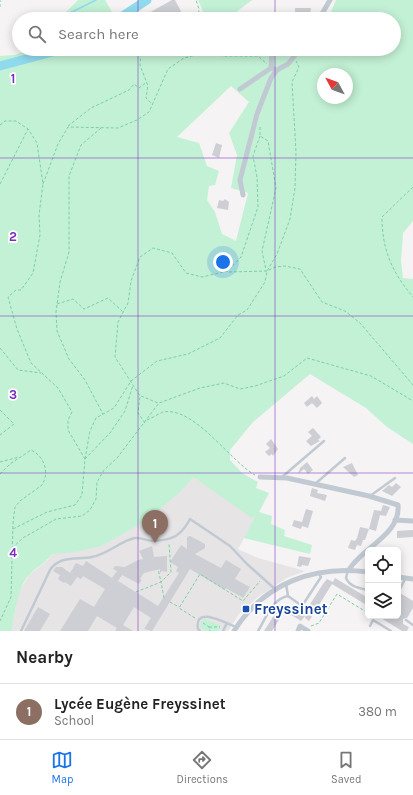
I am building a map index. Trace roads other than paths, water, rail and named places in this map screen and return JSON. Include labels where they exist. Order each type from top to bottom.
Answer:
[{"type":"street","points":[[323,12],[330,0]]},
{"type":"street","points":[[271,68],[272,56]]},
{"type":"street","points":[[243,195],[240,180],[257,114],[271,78],[277,70],[288,64],[295,56]]},
{"type":"street","points":[[271,68],[277,70]]},
{"type":"street","points":[[240,89],[271,68]]},
{"type":"street","points":[[260,477],[282,477],[370,497],[398,505],[399,512],[395,520],[379,541],[353,562],[349,570]]},
{"type":"street","points":[[395,520],[413,521]]},
{"type":"street","points":[[235,629],[258,602],[286,584],[319,572],[349,570],[365,572]]},
{"type":"street","points":[[401,577],[413,579]]},
{"type":"street","points":[[298,631],[300,626],[307,630]]},
{"type":"lane","points":[[282,477],[324,441]]},
{"type":"lane","points":[[314,484],[345,458]]},
{"type":"lane","points":[[370,497],[395,478]]},
{"type":"lane","points":[[21,631],[50,570],[59,561],[78,557],[93,557],[135,538],[152,541],[169,538],[178,535],[190,519],[230,546],[276,590]]},
{"type":"lane","points":[[349,570],[346,578],[348,582],[356,588],[365,590]]},
{"type":"lane","points":[[286,584],[288,596],[302,606],[320,577],[319,572]]},
{"type":"lane","points":[[401,587],[405,578]]},
{"type":"lane","points":[[258,631],[275,603],[280,598],[288,596]]},
{"type":"lane","points":[[200,631],[198,629],[197,622],[200,617],[206,615],[228,624],[235,629]]},
{"type":"lane","points":[[370,626],[373,620],[391,631]]},
{"type":"lane","points":[[406,620],[413,625]]},
{"type":"lane","points":[[224,630],[228,624]]},
{"type":"waterway","points":[[72,12],[96,0]]},
{"type":"waterway","points":[[129,12],[147,0]]},
{"type":"waterway","points":[[0,66],[38,56]]},
{"type":"place","name":"Lycée Eugène Freyssinet","points":[[155,543]]},
{"type":"place","name":"Freyssinet","points":[[246,609]]}]
